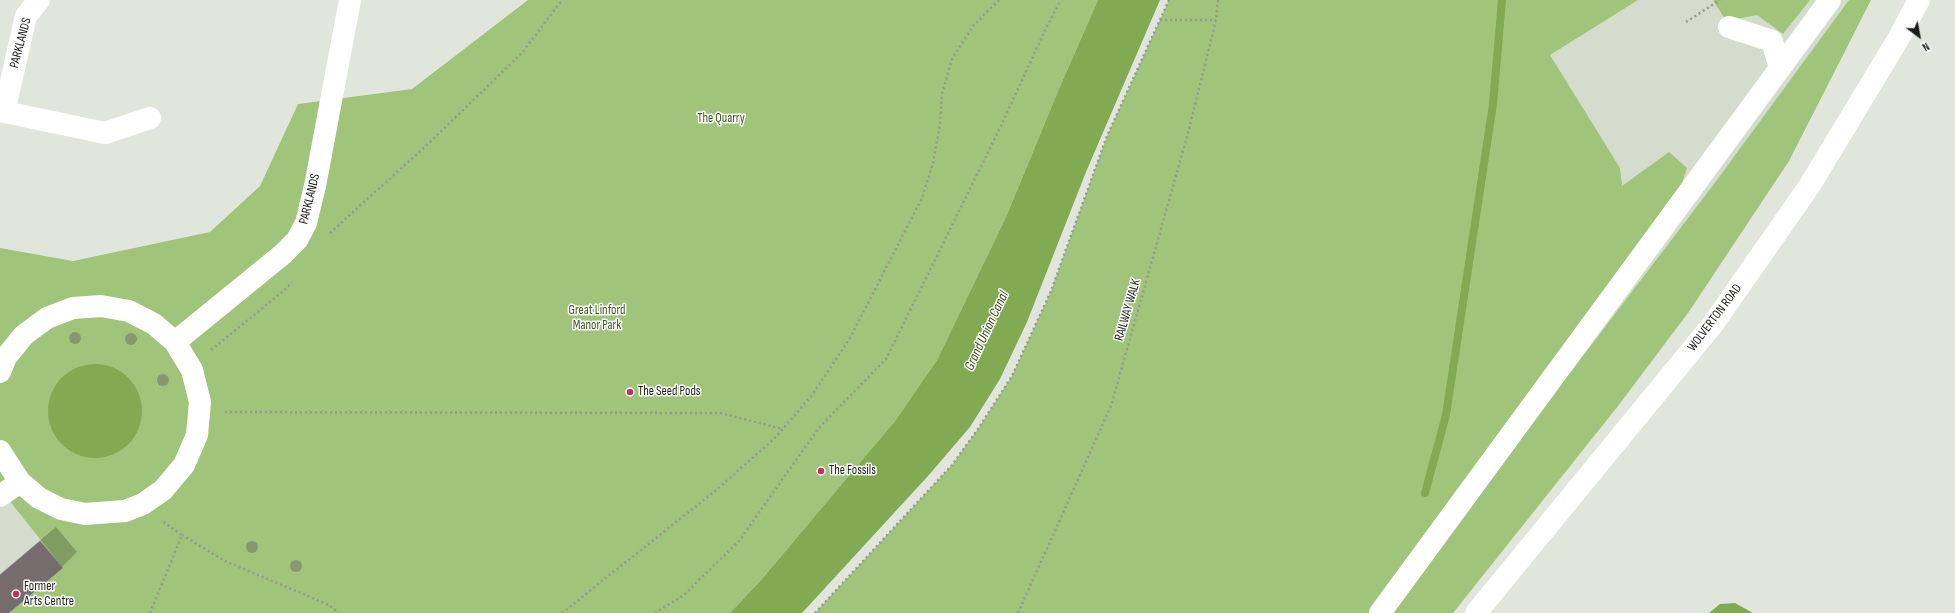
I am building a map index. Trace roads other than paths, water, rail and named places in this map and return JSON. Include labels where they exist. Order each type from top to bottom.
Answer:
[{"type":"street","name":"PARKLANDS","points":[[39,0],[26,16],[2,112],[105,133],[150,118]]},
{"type":"street","name":"PARKLANDS","points":[[175,342],[283,254],[297,240],[306,223],[315,186],[350,0]]},
{"type":"street","points":[[1380,613],[1830,0]]},
{"type":"street","name":"WOLVERTON ROAD","points":[[1476,613],[1713,324],[1810,185],[1897,41],[1919,0]]},
{"type":"street","points":[[1729,27],[1772,41],[1780,68]]},
{"type":"street","points":[[0,372],[6,357],[24,335],[46,318],[73,308],[101,306],[129,311],[154,324],[175,342],[192,370],[200,402],[197,435],[184,465],[162,490],[143,504],[125,511],[85,514],[61,509],[39,498],[20,482],[0,451]]},
{"type":"street","points":[[0,496],[20,482]]},
{"type":"water","name":"Grand Union Canal","points":[[1098,0],[1160,0],[1086,172],[1027,322],[1000,379],[970,427],[928,476],[802,613],[730,613],[761,580],[895,421],[937,360],[1006,217],[1061,84]]},
{"type":"water","points":[[95,364],[113,367],[128,378],[139,393],[142,411],[139,429],[128,444],[113,455],[95,458],[77,455],[62,444],[51,429],[48,411],[51,393],[62,378],[77,367]]},
{"type":"water","points":[[1735,603],[1753,613],[1709,613],[1720,604]]},
{"type":"waterway","points":[[1425,493],[1446,415],[1493,104],[1502,0]]},
{"type":"place","name":"The Seed Pods","points":[[630,392]]},
{"type":"place","name":"The Fossils","points":[[821,471]]},
{"type":"place","name":"Former Arts Centre","points":[[16,594]]},
{"type":"park label","name":"The Quarry","points":[[721,119]]},
{"type":"park label","name":"Great Linford Manor Park","points":[[597,318]]}]
